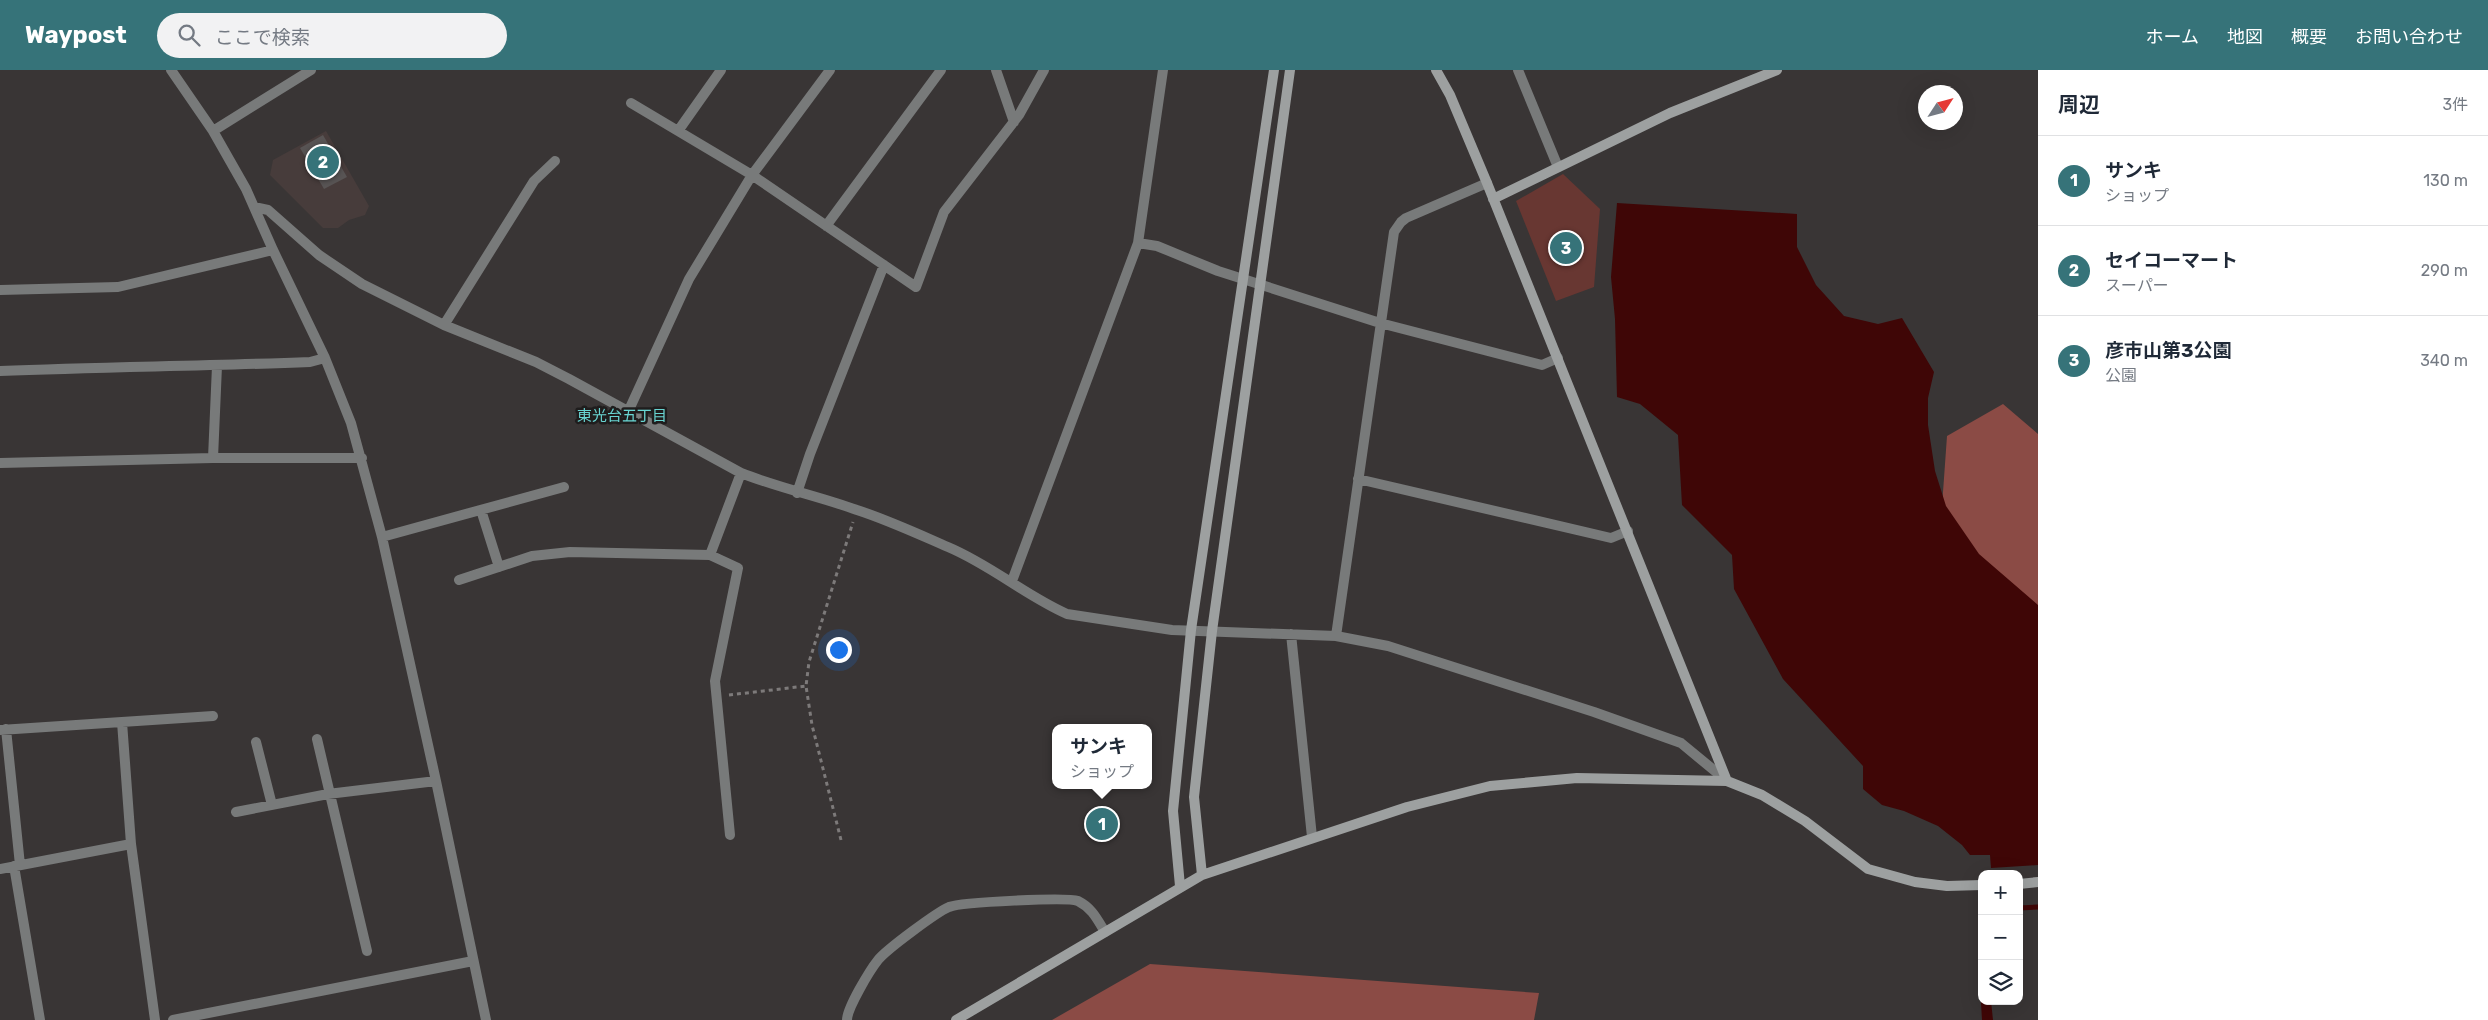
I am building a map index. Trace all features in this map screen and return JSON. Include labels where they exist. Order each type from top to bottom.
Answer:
[{"type":"street","points":[[171,70],[213,131],[254,207],[272,250],[325,358],[351,423],[382,537],[486,1020]]},
{"type":"street","points":[[213,131],[311,70]]},
{"type":"street","points":[[678,131],[721,70]]},
{"type":"street","points":[[628,412],[689,279],[752,175],[830,70]]},
{"type":"street","points":[[826,226],[941,70]]},
{"type":"street","points":[[996,70],[1014,122]]},
{"type":"street","points":[[631,103],[752,175],[916,287],[944,212],[1014,122],[1044,70]]},
{"type":"street","points":[[1012,581],[1138,243],[1163,70]]},
{"type":"street","points":[[1180,886],[1173,811],[1191,630],[1274,70]]},
{"type":"street","points":[[1202,875],[1194,796],[1212,631],[1290,70]]},
{"type":"street","points":[[1436,70],[1450,95],[1487,183],[1727,781]]},
{"type":"street","points":[[1518,70],[1558,167]]},
{"type":"street","points":[[1493,199],[1670,113],[1776,70]]},
{"type":"street","points":[[444,325],[534,181],[555,161]]},
{"type":"street","points":[[1336,636],[1380,324],[1396,227],[1406,218],[1487,183]]},
{"type":"street","points":[[254,207],[268,210],[319,255],[362,284],[444,325],[536,362],[741,473],[797,493],[856,510],[950,548],[1012,581],[1051,607],[1067,614],[1191,630],[1336,636],[1388,646],[1594,712],[1681,744],[1727,781],[1762,795],[1805,821],[1868,869],[1892,877],[1923,883],[1947,886],[1978,885]]},
{"type":"street","points":[[1138,243],[1157,246],[1259,284],[1380,324],[1542,365],[1558,358]]},
{"type":"street","points":[[0,290],[118,288],[272,250]]},
{"type":"street","points":[[797,493],[810,454],[884,265]]},
{"type":"street","points":[[0,371],[217,366],[310,362],[325,358]]},
{"type":"street","points":[[213,458],[217,366]]},
{"type":"street","points":[[0,463],[213,458],[362,458]]},
{"type":"street","points":[[710,555],[741,473]]},
{"type":"street","points":[[1358,479],[1611,538],[1628,531]]},
{"type":"street","points":[[382,537],[564,488]]},
{"type":"street","points":[[481,510],[499,567]]},
{"type":"street","points":[[459,580],[532,556],[570,552],[710,555],[738,568],[715,681],[730,835]]},
{"type":"street","points":[[1291,634],[1312,837]]},
{"type":"street","points":[[40,1020],[17,866],[3,730],[213,716]]},
{"type":"street","points":[[122,722],[131,844],[154,1020]]},
{"type":"street","points":[[317,739],[328,794],[367,951]]},
{"type":"street","points":[[256,742],[272,805]]},
{"type":"street","points":[[956,1020],[1180,886],[1202,875],[1312,837],[1423,802],[1490,786],[1577,778],[1727,781]]},
{"type":"street","points":[[236,812],[328,794],[436,781]]},
{"type":"street","points":[[0,869],[131,844]]},
{"type":"street","points":[[2023,884],[2038,882]]},
{"type":"street","points":[[847,1020],[862,987],[879,959],[903,938],[948,907],[987,901],[1076,900],[1090,908],[1105,932]]},
{"type":"street","points":[[173,1020],[473,962]]},
{"type":"path","points":[[841,840],[812,725],[806,686],[809,662],[856,510]]},
{"type":"path","points":[[717,697],[806,686]]},
{"type":"shaded area","points":[[326,131],[369,206],[365,215],[349,220],[338,228],[323,228],[270,175],[273,160]]},
{"type":"shaded area","points":[[1563,174],[1600,209],[1594,287],[1556,301],[1516,201]]},
{"type":"shaded area","points":[[1617,203],[1797,214],[1797,247],[1816,285],[1844,316],[1878,324],[1902,318],[1934,372],[1928,398],[1928,425],[1935,471],[1946,506],[1979,554],[2038,605],[2038,865],[1991,868],[1990,855],[1970,855],[1962,845],[1938,826],[1904,811],[1882,805],[1863,789],[1863,766],[1783,679],[1734,589],[1732,555],[1682,505],[1678,435],[1640,404],[1617,397],[1615,319],[1611,277]]},
{"type":"shaded area","points":[[2003,404],[2038,434],[2038,634],[1942,506],[1947,436]]},
{"type":"shaded area","points":[[1150,964],[1539,993],[1534,1020],[1052,1020]]},
{"type":"shaded area","points":[[1981,1005],[1991,1005],[1993,1020],[1982,1020]]},
{"type":"building","points":[[323,135],[347,177],[324,189],[300,148]]},
{"type":"waterway","points":[[2023,908],[2038,907]]},
{"type":"place","name":"セイコーマート","points":[[323,162]]},
{"type":"place","name":"彦市山第3公園","points":[[1566,248]]},
{"type":"place","name":"サンキ","points":[[1102,824]]},
{"type":"district","name":"東光台五丁目","points":[[622,416]]}]
